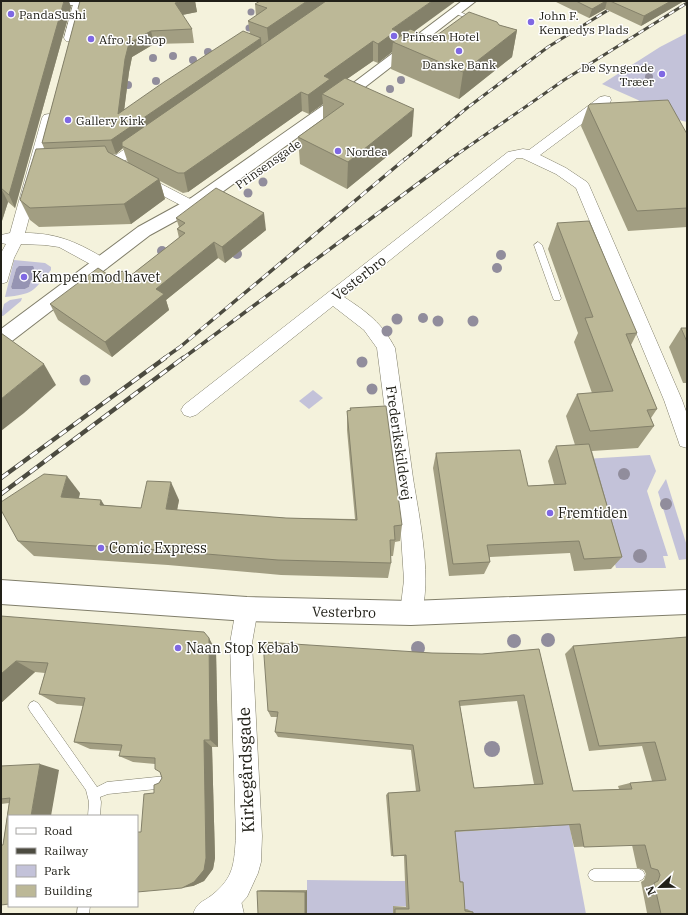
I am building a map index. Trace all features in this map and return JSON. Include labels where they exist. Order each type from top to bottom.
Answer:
[{"type":"main road","points":[[1,4],[74,1]]},
{"type":"main road","name":"Prinsensgade","points":[[461,14],[470,1]]},
{"type":"main road","name":"Prinsensgade","points":[[1,339],[144,231],[194,203],[226,192],[266,167],[461,14],[485,2]]},
{"type":"main road","name":"Vesterbro","points":[[1,592],[247,609],[411,613],[687,602]]},
{"type":"street","points":[[66,52],[80,1]]},
{"type":"street","points":[[530,156],[605,100]]},
{"type":"street","points":[[1,278],[9,239],[45,163],[53,104]]},
{"type":"street","points":[[82,161],[120,159],[157,133]]},
{"type":"street","name":"Vesterbro","points":[[190,410],[513,156],[523,153],[561,171],[582,185],[673,400],[687,440]]},
{"type":"street","points":[[120,159],[120,168],[194,203]]},
{"type":"street","points":[[9,239],[42,239],[61,242],[101,264]]},
{"type":"street","name":"Frederikskildevej","points":[[333,298],[374,328],[382,337],[386,348],[399,434],[411,535],[415,580],[411,613]]},
{"type":"street","name":"Kirkegårdsgade","points":[[206,914],[236,903],[247,865],[249,836],[241,643],[247,609]]},
{"type":"lane","points":[[461,14],[481,22]]},
{"type":"lane","points":[[538,245],[557,298]]},
{"type":"lane","points":[[34,707],[91,787],[94,794],[94,815]]},
{"type":"lane","points":[[94,794],[107,788],[166,782]]},
{"type":"lane","points":[[594,875],[639,875]]},
{"type":"green space","name":"De Syngende Træer","points":[[687,33],[687,122],[654,114],[638,100],[602,84],[660,47]]},
{"type":"green space","points":[[14,260],[45,263],[51,267],[51,270],[32,291],[22,295],[5,297]],"holes":[[[16,269],[33,273],[40,271],[39,279],[31,280],[29,287],[25,289],[12,289],[11,287]]]},
{"type":"green space","points":[[22,298],[21,301],[1,316],[4,304],[10,300]]},
{"type":"green space","points":[[313,390],[323,398],[309,409],[299,401]]},
{"type":"green space","points":[[650,455],[656,471],[647,491],[668,556],[663,556],[666,568],[616,568],[585,459]]},
{"type":"green space","points":[[666,479],[687,546],[687,559],[679,560],[658,492]]},
{"type":"green space","points":[[567,812],[586,914],[467,914],[467,909],[393,906],[393,914],[307,914],[307,880],[457,881],[450,832],[542,827]]},
{"type":"shaded area","points":[[19,266],[33,266],[33,273],[40,271],[39,279],[33,282],[31,280],[29,287],[25,289],[12,289],[11,287],[16,269]]},
{"type":"building","points":[[1,1],[64,1],[9,195],[1,188]]},
{"type":"building","points":[[80,1],[184,1],[175,3],[192,29],[151,31],[129,43],[125,59],[118,114],[164,82],[243,31],[261,38],[111,140],[42,143]]},
{"type":"building","points":[[260,1],[307,1],[267,28],[248,21],[267,8],[255,4]]},
{"type":"building","points":[[326,1],[432,1],[392,29],[396,31],[378,44],[373,41],[324,76],[330,79],[308,95],[301,92],[184,173],[178,173],[122,146],[122,142]]},
{"type":"building","points":[[576,1],[606,1],[592,9]]},
{"type":"building","points":[[610,1],[671,1],[644,16]]},
{"type":"building","points":[[469,12],[497,22],[499,25],[517,30],[463,72],[393,42],[410,29],[433,38]]},
{"type":"building","points":[[345,78],[414,109],[348,162],[298,137],[344,104],[322,94]]},
{"type":"building","points":[[668,100],[687,134],[687,208],[637,211],[588,106],[590,104]]},
{"type":"building","points":[[105,146],[108,152],[159,179],[124,204],[30,208],[20,200],[36,149]]},
{"type":"building","points":[[216,188],[264,213],[222,247],[214,242],[156,289],[164,294],[105,342],[50,304],[98,268],[113,278],[122,271],[130,276],[185,233],[177,229],[185,223],[176,218]]},
{"type":"building","points":[[589,221],[637,333],[626,334],[657,409],[647,410],[654,426],[590,431],[577,394],[613,391],[585,318],[593,317],[557,223]]},
{"type":"building","points":[[681,328],[687,328],[687,342]]},
{"type":"building","points":[[1,333],[44,364],[1,399]]},
{"type":"building","points":[[386,406],[402,525],[394,526],[395,540],[390,540],[391,563],[278,560],[159,550],[18,541],[1,510],[1,502],[44,474],[67,476],[61,497],[101,500],[100,505],[141,508],[147,481],[171,482],[166,509],[286,518],[357,520],[347,411],[351,410],[350,408]]},
{"type":"building","points":[[589,444],[622,557],[584,559],[579,541],[487,545],[490,562],[453,564],[436,453],[520,450],[528,486],[566,484],[556,446]]},
{"type":"building","points":[[1,616],[204,632],[209,638],[210,740],[204,740],[206,858],[204,870],[194,882],[182,888],[138,892],[138,832],[141,832],[144,794],[154,793],[154,785],[159,783],[162,778],[160,772],[155,769],[155,758],[119,756],[122,745],[74,742],[85,698],[39,694],[48,663],[16,661],[1,674]]},
{"type":"building","points":[[687,637],[687,914],[661,914],[654,883],[658,881],[660,875],[658,870],[651,868],[645,845],[584,847],[580,824],[455,831],[460,882],[463,882],[465,911],[473,912],[473,914],[395,914],[395,909],[409,909],[406,855],[393,856],[388,793],[420,791],[413,745],[275,732],[278,712],[268,711],[263,642],[432,653],[482,654],[539,649],[573,791],[632,789],[630,783],[666,780],[655,742],[599,746],[573,646]],"holes":[[[524,695],[543,784],[474,788],[459,701]]]},
{"type":"building","points":[[40,764],[31,815],[8,815],[8,904],[1,905],[1,845],[3,845],[10,798],[1,799],[1,766]]},
{"type":"building","points":[[257,891],[305,892],[305,914],[258,914]]},
{"type":"railway","points":[[404,160],[467,108],[548,47],[623,1]]},
{"type":"railway","points":[[449,160],[564,80],[687,3]]},
{"type":"railway","points":[[163,359],[180,347],[405,159]]},
{"type":"railway","points":[[182,359],[451,159]]},
{"type":"railway","points":[[1,478],[165,358]]},
{"type":"railway","points":[[1,494],[183,358]]},
{"type":"place","name":"PandaSushi","points":[[11,14]]},
{"type":"place","name":"John F. Kennedys Plads","points":[[531,22]]},
{"type":"place","name":"Prinsen Hotel","points":[[394,36]]},
{"type":"place","name":"Afro J. Shop","points":[[91,39]]},
{"type":"place","name":"Danske Bank","points":[[459,51]]},
{"type":"place","name":"De Syngende Træer","points":[[662,74]]},
{"type":"place","name":"Gallery Kirk","points":[[68,120]]},
{"type":"place","name":"Nordea","points":[[338,151]]},
{"type":"place","name":"Kampen mod havet","points":[[24,277]]},
{"type":"place","name":"Fremtiden","points":[[550,513]]},
{"type":"place","name":"Comic Express","points":[[101,548]]},
{"type":"place","name":"Naan Stop Kebab","points":[[178,648]]}]
